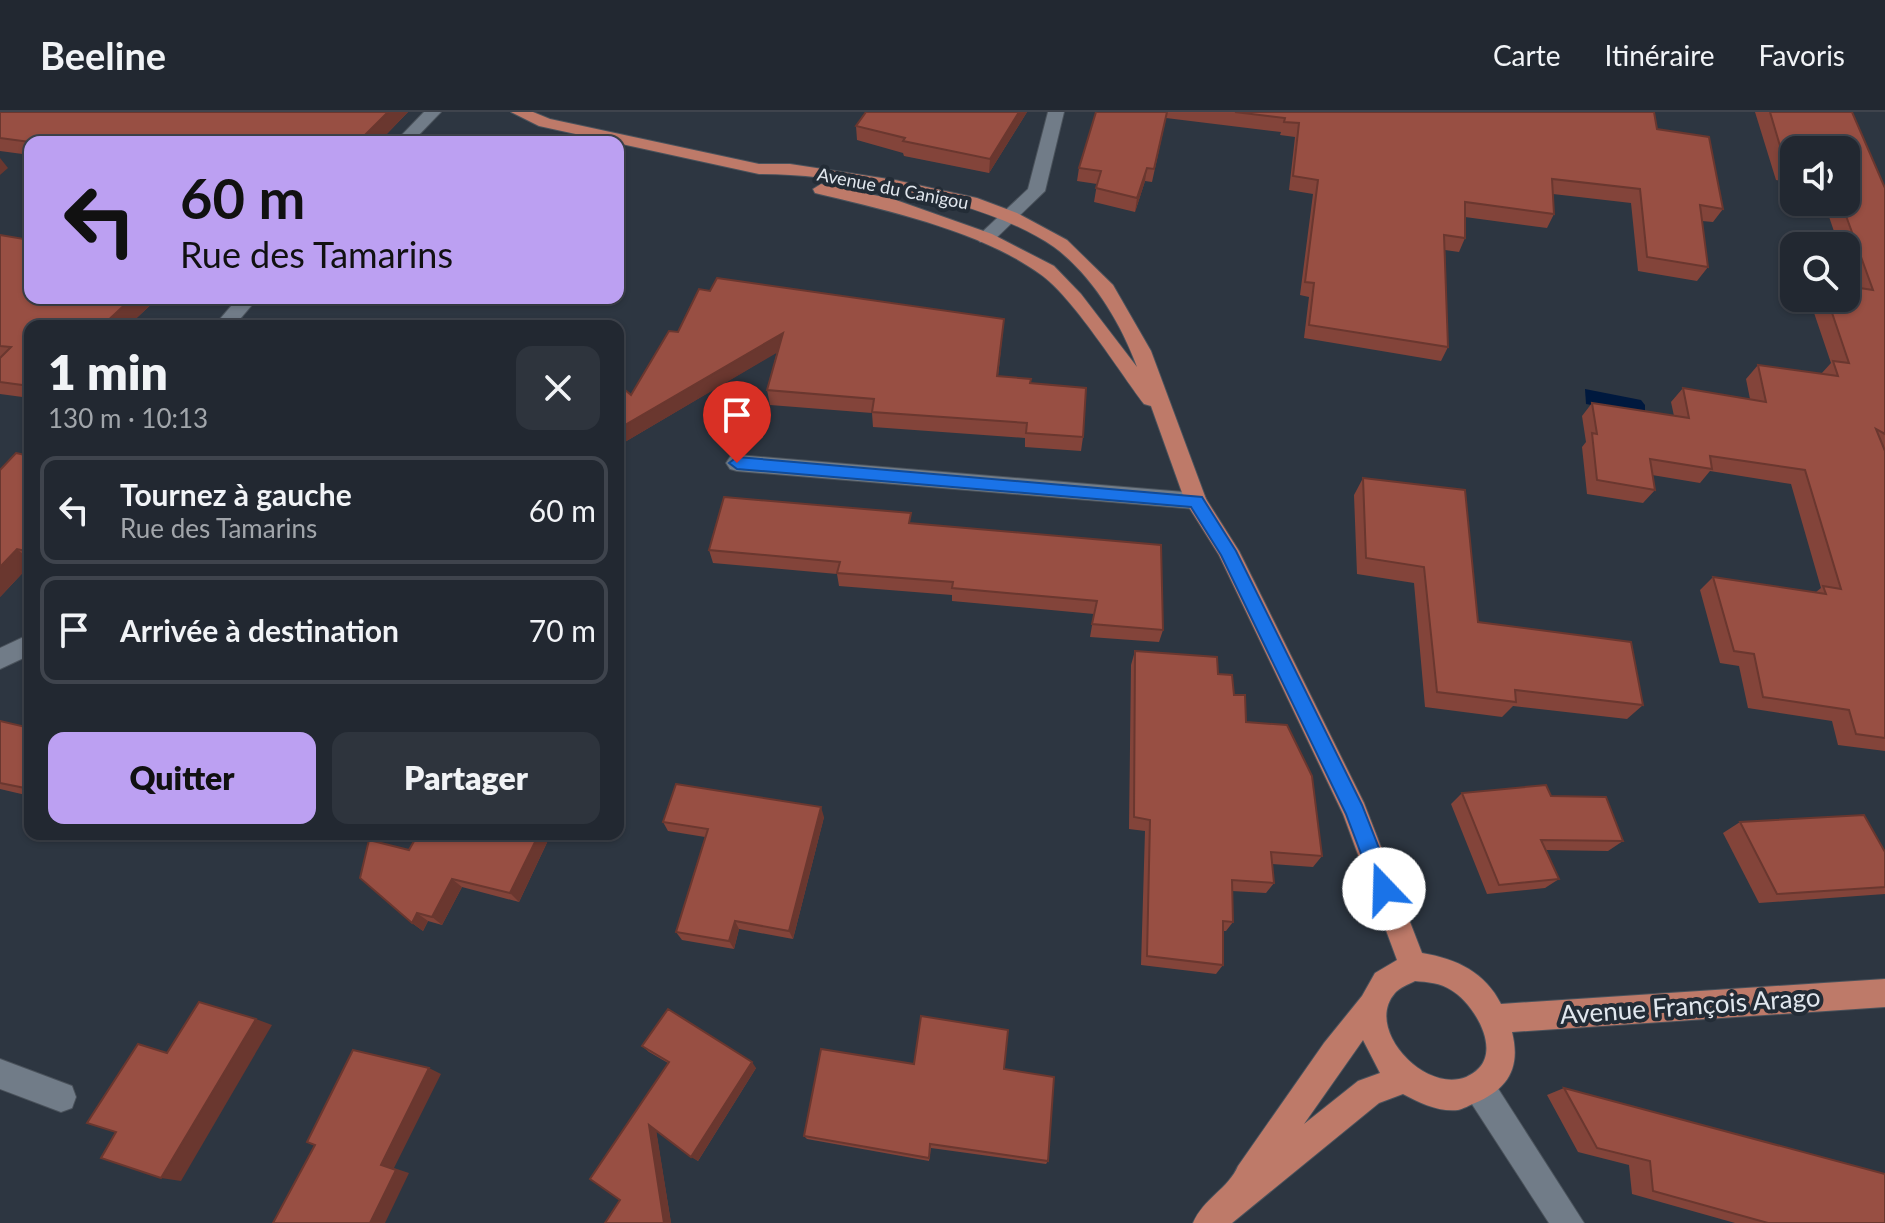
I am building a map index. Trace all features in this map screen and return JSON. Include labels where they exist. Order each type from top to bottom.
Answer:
[{"type":"main road","name":"Avenue du Canigou","points":[[519,112],[545,123],[605,136]]},
{"type":"main road","name":"Avenue du Canigou","points":[[624,140],[759,169],[790,169],[895,185],[971,202],[1011,217],[1061,244],[1106,289],[1141,351],[1196,501],[1228,551],[1355,812],[1413,966]]},
{"type":"main road","name":"Avenue du Canigou","points":[[759,169],[782,181],[887,203],[986,238],[1048,270],[1074,298],[1161,410]]},
{"type":"main road","points":[[1235,1197],[1334,1053],[1371,1007],[1379,987],[1393,973],[1413,966],[1444,971],[1474,989],[1495,1019],[1501,1053],[1489,1082],[1462,1096],[1433,1094],[1405,1078],[1385,1058],[1373,1032],[1371,1007]]},
{"type":"main road","name":"Avenue François Arago","points":[[1495,1019],[1884,995]]},
{"type":"main road","points":[[1209,1223],[1235,1197],[1369,1092],[1405,1078]]},
{"type":"street","points":[[409,136],[433,112]]},
{"type":"street","points":[[986,238],[1036,191],[1056,112]]},
{"type":"street","points":[[229,320],[243,304]]},
{"type":"street","points":[[737,463],[1196,501]]},
{"type":"street","points":[[0,659],[24,647]]},
{"type":"street","points":[[0,1074],[61,1097]]},
{"type":"street","points":[[1479,1087],[1568,1223]]},
{"type":"water","points":[[1585,389],[1641,400],[1645,411],[1636,413],[1586,404]]},
{"type":"building","points":[[0,112],[388,112],[364,136],[24,136],[24,141],[0,138]]},
{"type":"building","points":[[866,112],[1019,112],[990,159],[903,141],[905,138],[856,126]]},
{"type":"building","points":[[1096,112],[1167,112],[1154,169],[1147,168],[1137,198],[1096,188],[1101,171],[1079,168]]},
{"type":"building","points":[[1235,112],[1654,112],[1657,129],[1709,137],[1723,209],[1700,205],[1708,267],[1647,257],[1640,189],[1552,179],[1554,214],[1465,202],[1465,238],[1444,235],[1448,347],[1309,325],[1314,283],[1305,282],[1318,180],[1293,176],[1299,123],[1284,122],[1285,118]]},
{"type":"building","points":[[1770,112],[1852,112],[1885,188],[1885,434],[1876,429],[1885,451],[1885,738],[1856,734],[1849,710],[1763,697],[1754,654],[1734,651],[1713,577],[1826,594],[1823,586],[1841,589],[1805,470],[1710,456],[1712,469],[1650,459],[1655,490],[1597,480],[1592,433],[1597,434],[1592,403],[1689,418],[1683,388],[1766,402],[1758,365],[1838,376],[1833,361],[1849,363],[1832,312],[1860,312],[1860,288],[1873,290],[1860,254],[1860,232],[1852,232],[1846,216],[1860,216],[1860,136],[1780,136],[1780,146]]},
{"type":"building","points":[[0,235],[24,239],[24,304],[126,304],[108,320],[24,320],[24,385],[0,382],[0,358],[11,347],[0,346]]},
{"type":"building","points":[[717,278],[1004,319],[997,376],[1031,379],[1030,383],[1086,388],[1083,437],[1026,433],[1027,423],[872,412],[874,399],[767,390],[783,333],[624,426],[624,389],[631,395],[669,331],[678,332],[699,289],[710,291]]},
{"type":"building","points":[[16,453],[24,455],[24,551],[17,549],[0,567],[0,470]]},
{"type":"building","points":[[1363,478],[1465,490],[1478,622],[1631,642],[1643,705],[1515,690],[1516,702],[1437,692],[1424,567],[1366,558]]},
{"type":"building","points":[[724,497],[911,513],[909,523],[1161,545],[1163,630],[1092,624],[1097,601],[952,588],[953,582],[837,573],[840,562],[709,550]]},
{"type":"building","points":[[1135,651],[1217,657],[1218,674],[1232,675],[1234,695],[1245,695],[1246,722],[1287,725],[1312,776],[1322,856],[1271,852],[1274,883],[1232,880],[1233,922],[1223,921],[1223,965],[1147,956],[1150,820],[1134,817]]},
{"type":"building","points":[[0,721],[24,727],[24,788],[0,783]]},
{"type":"building","points":[[676,784],[821,807],[789,931],[735,921],[729,941],[676,932],[708,829],[663,822]]},
{"type":"building","points":[[1546,785],[1551,796],[1606,797],[1623,841],[1541,840],[1559,879],[1499,885],[1462,793]]},
{"type":"building","points":[[1864,815],[1885,852],[1885,887],[1777,894],[1740,822]]},
{"type":"building","points":[[369,840],[409,850],[415,840],[536,840],[510,893],[452,879],[432,917],[417,913],[412,923],[360,878]]},
{"type":"building","points":[[199,1002],[256,1019],[161,1178],[101,1158],[116,1132],[87,1123],[138,1044],[167,1053]]},
{"type":"building","points":[[668,1009],[752,1062],[691,1157],[649,1125],[664,1223],[605,1223],[620,1200],[590,1179],[669,1062],[642,1046]]},
{"type":"building","points":[[921,1016],[1008,1030],[1004,1069],[1054,1077],[1048,1161],[930,1144],[929,1158],[804,1136],[821,1049],[914,1064]]},
{"type":"building","points":[[353,1050],[429,1068],[381,1165],[396,1170],[370,1223],[273,1223],[315,1145],[307,1142]]},
{"type":"building","points":[[1564,1088],[1885,1174],[1885,1223],[1768,1223],[1653,1191],[1650,1161],[1597,1148]]},
{"type":"route","points":[[737,463],[1196,501],[1228,551],[1355,812],[1384,889]]}]
